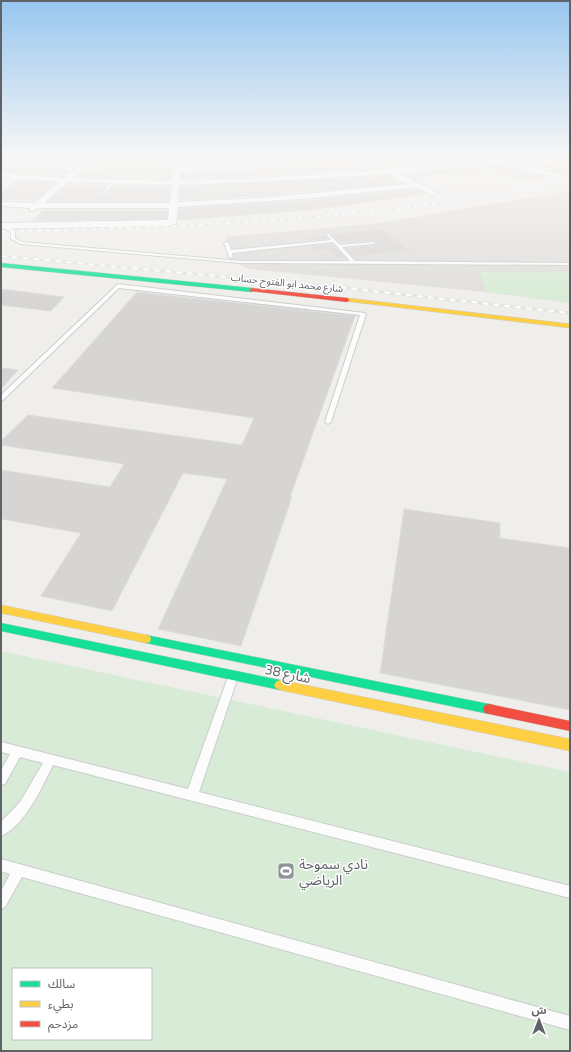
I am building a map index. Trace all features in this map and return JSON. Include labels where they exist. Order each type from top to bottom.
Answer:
[{"type":"street","points":[[12,226],[37,206]]},
{"type":"street","points":[[1,226],[170,224],[173,222],[174,206]]},
{"type":"street","name":"شارع محمد ابو الفتوح حساب","points":[[1,265],[434,309],[570,326]]},
{"type":"street","name":"شارع 38","points":[[1,609],[570,726]]},
{"type":"street","name":"شارع 38","points":[[1,627],[570,745]]},
{"type":"lane","points":[[12,226],[8,228],[13,233],[13,238],[21,243],[232,262],[570,264]]},
{"type":"lane","points":[[328,234],[353,262]]},
{"type":"lane","points":[[229,252],[334,241]]},
{"type":"lane","points":[[226,243],[232,262]]},
{"type":"lane","points":[[339,246],[373,243]]},
{"type":"lane","points":[[1,399],[118,286],[363,314],[328,422]]},
{"type":"lane","points":[[192,795],[233,676]]},
{"type":"lane","points":[[1,747],[570,892]]},
{"type":"lane","points":[[1,780],[18,751]]},
{"type":"lane","points":[[1,830],[15,819],[51,759]]},
{"type":"lane","points":[[1,865],[570,1024]]},
{"type":"lane","points":[[1,904],[19,870]]},
{"type":"shaded area","points":[[480,206],[570,206],[570,303],[486,292],[250,269],[232,262],[225,237],[380,223]]},
{"type":"green space","points":[[480,272],[570,272],[570,303],[486,292]]},
{"type":"green space","name":"نادي سموحة الرياضي","points":[[1,651],[570,772],[570,1051],[1,1051]]},
{"type":"building","points":[[211,206],[339,206],[311,210],[178,220],[179,208]]},
{"type":"building","points":[[43,210],[167,210],[167,219],[32,221]]},
{"type":"building","points":[[384,229],[410,251],[354,257],[345,248],[373,245],[376,244],[376,241],[341,243],[332,234]]},
{"type":"building","points":[[325,235],[328,239],[308,241],[306,238]]},
{"type":"building","points":[[332,244],[346,258],[337,259],[328,249],[315,251],[312,246]]},
{"type":"building","points":[[1,289],[64,297],[51,311],[1,305]]},
{"type":"building","points":[[137,292],[355,316],[290,497],[292,497],[241,646],[158,629],[227,479],[183,473],[112,611],[41,596],[81,533],[1,519],[1,470],[110,487],[124,464],[1,445],[1,441],[28,415],[242,445],[254,418],[52,388]]},
{"type":"building","points":[[1,368],[18,370],[1,389]]},
{"type":"building","points":[[404,509],[500,523],[500,538],[570,548],[570,710],[380,673]]},
{"type":"railway","points":[[1,231],[179,226],[268,221],[414,206]]},
{"type":"railway","points":[[1,256],[345,288],[570,313]]},
{"type":"traffic: fast","points":[[1,265],[252,290]]},
{"type":"traffic: fast","points":[[1,627],[280,685]]},
{"type":"traffic: fast","points":[[146,639],[489,709]]},
{"type":"traffic: slow","points":[[347,300],[570,326]]},
{"type":"traffic: slow","points":[[1,609],[146,639]]},
{"type":"traffic: slow","points":[[280,685],[570,745]]},
{"type":"traffic: jam","points":[[252,290],[347,300]]},
{"type":"traffic: jam","points":[[489,709],[570,726]]},
{"type":"place","name":"نادي سموحة الرياضي","points":[[286,871]]}]
